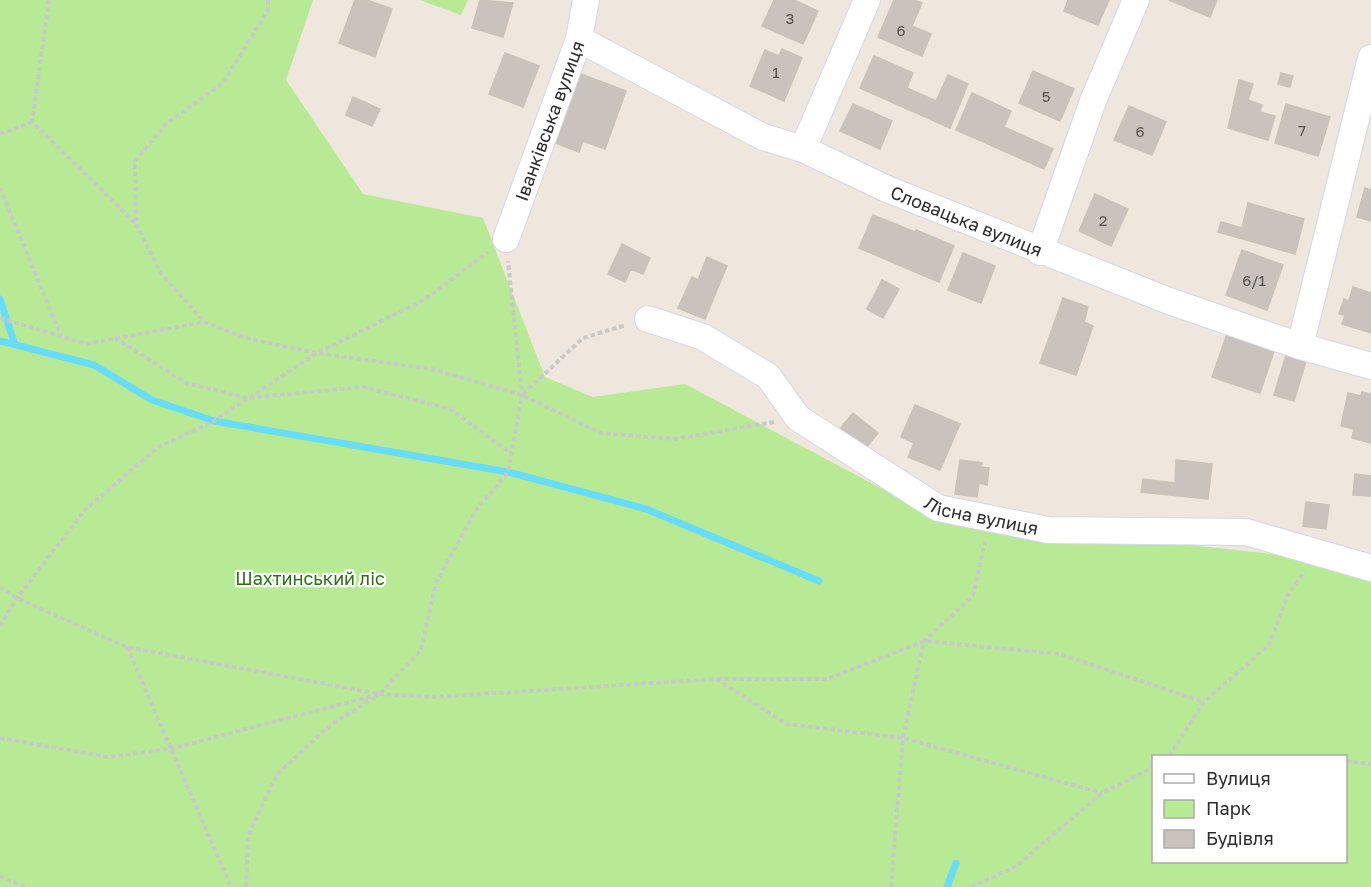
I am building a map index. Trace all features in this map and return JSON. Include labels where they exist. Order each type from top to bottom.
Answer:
[{"type":"street","name":"Іванківська вулиця","points":[[506,239],[579,39],[586,0]]},
{"type":"street","points":[[802,149],[867,0]]},
{"type":"street","points":[[1040,252],[1093,101],[1136,0]]},
{"type":"street","name":"Словацька вулиця","points":[[579,39],[763,137],[802,149],[887,189],[1040,252],[1169,301],[1300,346],[1371,366]]},
{"type":"street","points":[[1300,346],[1371,58]]},
{"type":"street","name":"Лісна вулиця","points":[[648,319],[703,337],[768,376],[798,418],[938,508],[1048,530],[1246,532],[1371,568]]},
{"type":"path","points":[[32,122],[49,0]]},
{"type":"path","points":[[136,224],[135,161],[166,124],[223,83],[268,9],[268,0]]},
{"type":"path","points":[[0,134],[32,122]]},
{"type":"path","points":[[32,122],[136,224],[161,273],[204,322],[249,339],[317,353],[431,369],[522,395],[601,433],[675,440],[798,418]]},
{"type":"path","points":[[0,188],[62,336]]},
{"type":"path","points":[[0,626],[17,598],[84,511],[157,448],[214,421],[317,353],[424,300],[506,239]]},
{"type":"path","points":[[246,887],[248,836],[277,774],[332,724],[380,694],[421,650],[436,582],[476,510],[508,472],[522,395],[506,239]]},
{"type":"path","points":[[0,318],[86,344],[204,322]]},
{"type":"path","points":[[522,395],[583,338],[648,319]]},
{"type":"path","points":[[115,338],[186,383],[248,398],[363,387],[450,409],[512,454]]},
{"type":"path","points":[[0,587],[17,598],[126,647],[380,694],[435,697],[716,679],[827,679],[924,641],[973,596],[990,518]]},
{"type":"path","points":[[1170,755],[1204,702],[1269,645],[1289,592],[1320,553]]},
{"type":"path","points":[[924,641],[1060,654],[1204,702]]},
{"type":"path","points":[[891,887],[903,738],[924,641]]},
{"type":"path","points":[[126,647],[231,887]]},
{"type":"path","points":[[716,679],[787,724],[903,738],[1102,793]]},
{"type":"path","points":[[0,738],[108,757],[170,749],[380,694]]},
{"type":"path","points":[[1347,761],[1371,764]]},
{"type":"path","points":[[970,887],[1014,867],[1102,793],[1152,768]]},
{"type":"path","points":[[0,876],[25,887]]},
{"type":"green space","name":"Шахтинський ліс","points":[[0,0],[313,0],[286,80],[363,194],[483,218],[545,377],[593,397],[685,384],[935,517],[1281,555],[1371,578],[1371,887],[0,887]]},
{"type":"green space","points":[[420,0],[468,0],[461,15]]},
{"type":"building","points":[[355,0],[367,0],[392,9],[375,57],[339,43]]},
{"type":"building","points":[[480,0],[513,3],[503,37],[472,28]]},
{"type":"building","points":[[774,0],[794,0],[818,11],[803,44],[762,26]]},
{"type":"building","points":[[894,0],[914,0],[922,3],[912,26],[931,34],[922,56],[878,37]]},
{"type":"building","points":[[1068,0],[1109,0],[1098,25],[1064,11]]},
{"type":"building","points":[[1169,0],[1217,0],[1210,17]]},
{"type":"building","points":[[782,49],[802,58],[784,101],[750,86],[765,50],[779,56]]},
{"type":"building","points":[[505,53],[539,66],[523,107],[489,94]]},
{"type":"building","points":[[874,56],[913,73],[907,88],[936,101],[948,75],[968,84],[950,128],[860,88]]},
{"type":"building","points":[[1033,71],[1074,89],[1060,121],[1019,103]]},
{"type":"building","points":[[578,73],[626,91],[605,149],[583,141],[579,152],[553,142]]},
{"type":"building","points":[[1281,73],[1293,76],[1290,87],[1278,84]]},
{"type":"building","points":[[1239,80],[1253,84],[1248,100],[1262,105],[1260,112],[1275,116],[1268,140],[1228,128]]},
{"type":"building","points":[[972,93],[1011,111],[995,147],[956,130]]},
{"type":"building","points":[[353,97],[380,109],[372,126],[346,115]]},
{"type":"building","points":[[853,104],[892,121],[880,149],[840,131]]},
{"type":"building","points":[[1286,104],[1330,117],[1318,156],[1275,143]]},
{"type":"building","points":[[1129,106],[1166,122],[1152,155],[1114,140]]},
{"type":"building","points":[[1004,127],[1053,149],[1044,169],[995,147]]},
{"type":"building","points":[[1365,188],[1371,190],[1371,221],[1357,217]]},
{"type":"building","points":[[1095,194],[1128,209],[1111,246],[1079,231]]},
{"type":"building","points":[[1248,203],[1304,219],[1295,254],[1218,232],[1221,222],[1242,228]]},
{"type":"building","points":[[873,215],[915,232],[901,266],[859,248]]},
{"type":"building","points":[[916,230],[954,246],[939,282],[901,266]]},
{"type":"building","points":[[622,244],[650,258],[643,274],[631,269],[625,282],[608,274]]},
{"type":"building","points":[[1242,250],[1283,265],[1267,310],[1226,295]]},
{"type":"building","points":[[963,253],[995,266],[981,303],[948,290]]},
{"type":"building","points":[[707,257],[727,266],[705,319],[678,308],[692,277],[698,280]]},
{"type":"building","points":[[882,280],[899,289],[883,318],[867,309]]},
{"type":"building","points":[[1353,287],[1371,293],[1371,333],[1342,324],[1345,315],[1339,314],[1344,299],[1349,301]]},
{"type":"building","points":[[1063,298],[1088,307],[1084,322],[1093,326],[1076,375],[1040,363]]},
{"type":"building","points":[[1227,334],[1274,351],[1260,393],[1212,377]]},
{"type":"building","points":[[1286,355],[1306,361],[1294,401],[1274,395]]},
{"type":"building","points":[[1362,392],[1371,394],[1371,443],[1352,438],[1354,429],[1341,426],[1348,393],[1361,396]]},
{"type":"building","points":[[915,405],[960,424],[940,470],[908,457],[914,443],[901,437]]},
{"type":"building","points":[[853,413],[878,433],[864,450],[839,430]]},
{"type":"building","points":[[960,460],[982,463],[981,467],[989,468],[987,485],[979,483],[977,497],[955,494]]},
{"type":"building","points":[[1176,460],[1212,464],[1208,499],[1141,492],[1143,479],[1175,483]]},
{"type":"building","points":[[1355,474],[1371,476],[1371,496],[1353,495]]},
{"type":"building","points":[[1306,502],[1329,505],[1326,529],[1303,526]]},
{"type":"waterway","points":[[0,299],[15,345]]},
{"type":"waterway","points":[[0,341],[94,365],[152,400],[214,421],[508,472],[646,509],[819,581]]},
{"type":"waterway","points":[[947,887],[956,863]]}]
